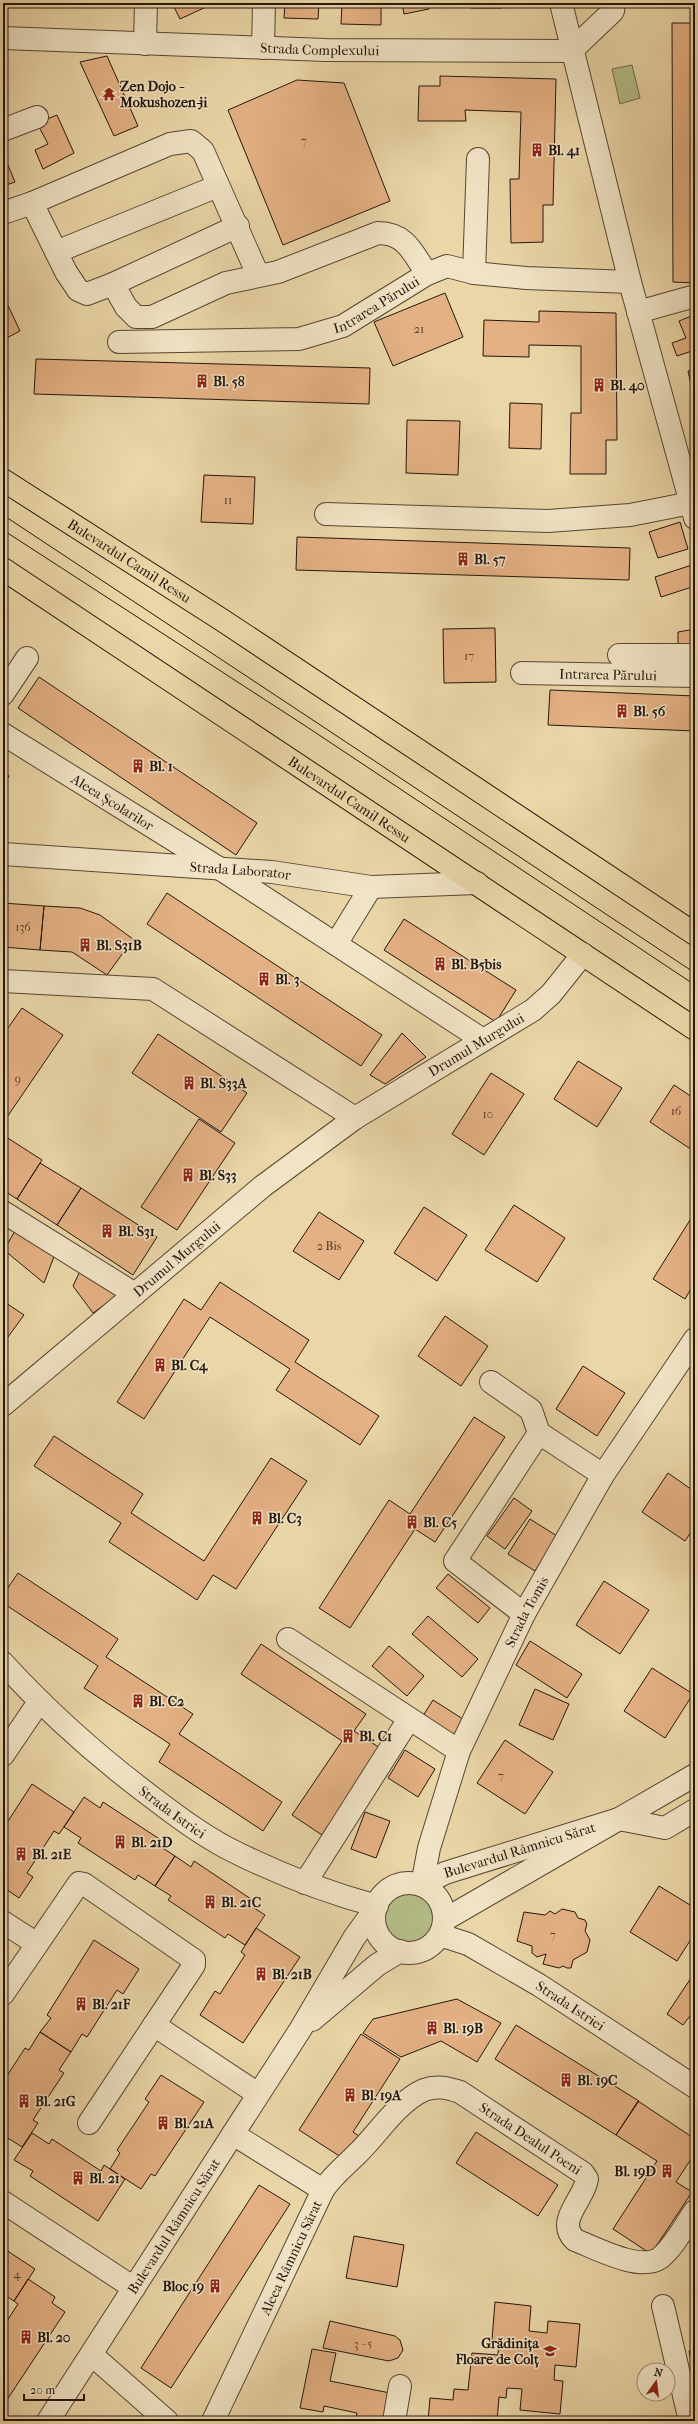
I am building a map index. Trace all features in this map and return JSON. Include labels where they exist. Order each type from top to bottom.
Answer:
[{"type":"main road","name":"Bulevardul Camil Ressu","points":[[3,480],[222,620],[695,934]]},
{"type":"main road","name":"Bulevardul Camil Ressu","points":[[3,569],[477,882],[695,1029]]},
{"type":"street","points":[[145,44],[146,3]]},
{"type":"street","points":[[263,48],[264,3]]},
{"type":"street","points":[[326,514],[548,521],[693,511],[630,282],[571,51],[561,3]]},
{"type":"street","points":[[571,51],[614,11],[614,3]]},
{"type":"street","name":"Strada Complexului","points":[[3,38],[263,48],[571,51]]},
{"type":"street","points":[[3,130],[37,117]]},
{"type":"street","points":[[3,213],[32,203],[170,144],[190,141],[203,151],[218,186],[238,226],[258,275]]},
{"type":"street","points":[[474,273],[478,159]]},
{"type":"street","points":[[56,252],[218,186]]},
{"type":"street","points":[[32,203],[56,252],[78,290],[87,294],[113,284],[238,226]]},
{"type":"street","points":[[113,284],[126,307],[136,317],[152,317],[226,283],[258,275],[278,272],[378,233],[390,233],[408,244],[427,274]]},
{"type":"street","name":"Intrarea Părului","points":[[119,342],[299,339],[343,326],[427,274],[447,266],[474,273],[526,278],[630,282]]},
{"type":"street","points":[[638,312],[695,296]]},
{"type":"street","points":[[619,655],[695,655]]},
{"type":"street","points":[[3,694],[27,658]]},
{"type":"street","name":"Intrarea Părului","points":[[522,673],[695,676]]},
{"type":"street","name":"Aleea Școlarilor","points":[[3,734],[222,870],[483,1040]]},
{"type":"street","name":"Strada Laborator","points":[[3,854],[293,874],[349,885],[370,887],[477,882]]},
{"type":"street","points":[[336,944],[370,887]]},
{"type":"street","name":"Drumul Murgului","points":[[3,1405],[263,1186],[355,1118],[540,1004],[583,954]]},
{"type":"street","points":[[3,981],[153,989],[355,1118]]},
{"type":"street","points":[[3,1212],[135,1294]]},
{"type":"street","name":"Strada Tomis","points":[[422,1885],[429,1848],[459,1751],[524,1614],[603,1476],[688,1365],[695,1339]]},
{"type":"street","points":[[491,1382],[531,1410],[539,1433],[603,1476]]},
{"type":"street","points":[[524,1614],[455,1561],[539,1433]]},
{"type":"street","points":[[288,1639],[459,1751]]},
{"type":"street","name":"Strada Istriei","points":[[3,1663],[39,1702],[119,1772],[186,1824],[226,1848],[305,1883],[376,1908]]},
{"type":"street","points":[[3,1755],[39,1702]]},
{"type":"street","points":[[305,1883],[409,1719]]},
{"type":"street","name":"Bulevardul Râmnicu Sărat","points":[[442,1927],[619,1819],[695,1775]]},
{"type":"street","points":[[619,1819],[664,1828],[695,1810]]},
{"type":"street","name":"Bulevardul Râmnicu Sărat","points":[[422,1885],[445,1873],[619,1819]]},
{"type":"street","points":[[3,1994],[79,1883],[84,1884],[191,1957],[194,1965],[89,2123]]},
{"type":"street","points":[[408,1883],[422,1885],[432,1891],[439,1899],[442,1927],[431,1945],[420,1951],[400,1951],[390,1947],[382,1940],[374,1920],[376,1908],[384,1894],[395,1886],[408,1883]]},
{"type":"street","name":"Bulevardul Râmnicu Sărat","points":[[48,2421],[92,2355],[300,2030],[354,1938],[376,1908]]},
{"type":"street","points":[[3,1922],[37,1944]]},
{"type":"street","name":"Strada Istriei","points":[[442,1927],[468,1944],[540,1985],[695,2087]]},
{"type":"street","name":"Bulevardul Râmnicu Sărat","points":[[300,2030],[377,1965],[400,1951]]},
{"type":"street","points":[[154,2025],[258,2094]]},
{"type":"street","name":"Strada Dealul Poeni","points":[[323,2190],[336,2173],[405,2104],[425,2090],[436,2087],[448,2088],[460,2092],[583,2173],[587,2179],[586,2187],[569,2218],[567,2226],[568,2234],[575,2240],[634,2263],[652,2262],[660,2258],[669,2248],[695,2211]]},
{"type":"street","name":"Aleea Râmnicu Sărat","points":[[213,2421],[323,2190],[233,2134]]},
{"type":"street","points":[[3,2202],[134,2288]]},
{"type":"street","points":[[663,2306],[690,2421]]},
{"type":"street","points":[[92,2355],[167,2421]]},
{"type":"street","points":[[394,2421],[400,2386]]},
{"type":"green space","points":[[632,65],[640,98],[620,104],[612,69]]},
{"type":"green space","points":[[404,1894],[414,1894],[423,1898],[429,1904],[432,1909],[432,1927],[423,1938],[414,1942],[404,1942],[395,1938],[389,1932],[385,1923],[385,1913],[389,1904],[395,1898]]},
{"type":"building","points":[[101,3],[136,3],[136,6],[101,5]]},
{"type":"building","points":[[172,3],[204,3],[206,7],[180,19]]},
{"type":"building","points":[[285,3],[319,3],[318,19],[284,18]]},
{"type":"building","points":[[342,3],[381,3],[381,25],[341,24]]},
{"type":"building","points":[[402,3],[428,3],[429,9],[404,14]]},
{"type":"building","points":[[471,3],[502,3],[502,8],[471,8]]},
{"type":"building","points":[[647,3],[681,3],[681,6],[647,6]]},
{"type":"building","points":[[672,23],[695,23],[695,283],[673,282]]},
{"type":"building","name":"Zen Dojo - Mokushozen-ji","points":[[107,56],[138,126],[114,136],[80,62]]},
{"type":"building","name":"Bl. 41","points":[[440,76],[556,79],[553,205],[543,205],[543,242],[511,243],[510,179],[519,179],[521,112],[465,110],[466,121],[418,121],[419,86],[440,86]]},
{"type":"building","points":[[297,80],[344,83],[390,201],[283,245],[228,110]]},
{"type":"building","points":[[57,115],[74,153],[43,169],[35,150],[48,144],[37,123]]},
{"type":"building","points":[[3,153],[15,182],[3,186]]},
{"type":"building","points":[[445,293],[463,337],[393,366],[374,322]]},
{"type":"building","points":[[3,295],[20,331],[3,340]]},
{"type":"building","name":"Bl. 40","points":[[539,311],[616,313],[617,440],[606,440],[606,474],[570,474],[571,413],[581,413],[581,346],[529,345],[529,357],[483,356],[484,320],[539,322]]},
{"type":"building","points":[[694,315],[695,350],[677,356],[672,343],[686,338],[679,321]]},
{"type":"building","name":"Bl. 58","points":[[36,359],[370,368],[369,404],[34,394]]},
{"type":"building","points":[[695,369],[695,393],[693,394],[688,371]]},
{"type":"building","points":[[510,403],[542,404],[541,449],[509,448]]},
{"type":"building","points":[[407,420],[460,421],[458,475],[406,473]]},
{"type":"building","points":[[204,475],[255,477],[253,524],[201,522]]},
{"type":"building","points":[[680,522],[688,549],[658,558],[649,532]]},
{"type":"building","name":"Bl. 57","points":[[297,537],[630,548],[629,580],[296,570]]},
{"type":"building","points":[[695,564],[695,586],[661,597],[655,577]]},
{"type":"building","points":[[495,628],[496,682],[444,683],[443,629]]},
{"type":"building","points":[[695,629],[695,648],[678,649],[678,632]]},
{"type":"building","points":[[3,649],[7,651],[3,657]]},
{"type":"building","name":"Bl. 1","points":[[39,677],[257,823],[236,855],[18,708]]},
{"type":"building","name":"Bl. 56","points":[[550,690],[695,696],[695,731],[548,725]]},
{"type":"building","points":[[3,772],[9,776],[3,786]]},
{"type":"building","points":[[693,794],[695,794],[695,844],[692,844]]},
{"type":"building","name":"Bl. 3","points":[[167,893],[382,1035],[361,1066],[147,924]]},
{"type":"building","points":[[3,903],[44,906],[40,950],[3,947]]},
{"type":"building","name":"Bl. S31B","points":[[44,906],[80,908],[100,915],[133,939],[107,975],[72,952],[40,950]]},
{"type":"building","name":"Bl. B5bis","points":[[404,919],[516,990],[496,1022],[384,950]]},
{"type":"building","points":[[22,1008],[63,1035],[3,1123],[3,1035]]},
{"type":"building","points":[[402,1033],[426,1057],[385,1084],[370,1075]]},
{"type":"building","name":"Bl. S33A","points":[[158,1034],[247,1093],[221,1132],[132,1073]]},
{"type":"building","points":[[578,1061],[622,1088],[597,1127],[554,1099]]},
{"type":"building","points":[[491,1073],[524,1094],[484,1155],[452,1134]]},
{"type":"building","points":[[674,1085],[695,1099],[695,1152],[650,1122]]},
{"type":"building","name":"Bl. S33","points":[[199,1119],[235,1143],[177,1230],[141,1207]]},
{"type":"building","points":[[3,1135],[42,1160],[17,1199],[3,1190]]},
{"type":"building","points":[[40,1163],[81,1188],[57,1225],[17,1199]]},
{"type":"building","name":"Bl. S31","points":[[81,1188],[157,1237],[133,1275],[57,1225]]},
{"type":"building","points":[[514,1205],[565,1238],[537,1282],[485,1250]]},
{"type":"building","points":[[424,1207],[467,1235],[437,1281],[394,1253]]},
{"type":"building","points":[[319,1212],[364,1241],[339,1280],[293,1251]]},
{"type":"building","points":[[695,1212],[695,1282],[685,1299],[653,1279]]},
{"type":"building","points":[[16,1229],[55,1254],[44,1283],[4,1250]]},
{"type":"building","points":[[82,1267],[118,1295],[93,1313],[73,1286]]},
{"type":"building","name":"Bl. C4","points":[[220,1282],[309,1340],[295,1362],[379,1416],[360,1445],[276,1390],[290,1369],[210,1317],[144,1419],[117,1402],[184,1299],[201,1310]]},
{"type":"building","points":[[3,1301],[24,1315],[5,1341],[3,1339]]},
{"type":"building","points":[[445,1316],[488,1346],[461,1386],[418,1356]]},
{"type":"building","points":[[583,1366],[625,1393],[597,1436],[556,1409]]},
{"type":"building","name":"Bl. C5","points":[[474,1417],[505,1437],[435,1542],[415,1529],[350,1628],[319,1608],[389,1500],[410,1514]]},
{"type":"building","name":"Bl. C3","points":[[54,1436],[143,1494],[131,1513],[204,1561],[271,1458],[307,1481],[236,1589],[213,1575],[197,1600],[109,1542],[121,1523],[34,1466]]},
{"type":"building","points":[[668,1473],[695,1492],[695,1526],[685,1541],[642,1512]]},
{"type":"building","points":[[514,1498],[532,1511],[505,1549],[487,1536]]},
{"type":"building","points":[[530,1519],[557,1536],[535,1571],[508,1554]]},
{"type":"building","name":"Bl. C2","points":[[18,1573],[118,1639],[106,1657],[193,1714],[179,1734],[282,1802],[263,1831],[159,1762],[170,1744],[84,1688],[98,1666],[3,1603],[3,1595]]},
{"type":"building","points":[[448,1574],[490,1608],[478,1623],[436,1588]]},
{"type":"building","points":[[604,1581],[649,1610],[620,1654],[576,1625]]},
{"type":"building","points":[[428,1616],[478,1659],[462,1677],[412,1634]]},
{"type":"building","points":[[530,1641],[582,1674],[567,1698],[516,1665]]},
{"type":"building","name":"Bl. C1","points":[[261,1644],[366,1714],[354,1731],[380,1748],[322,1835],[292,1815],[342,1741],[241,1674]]},
{"type":"building","points":[[389,1646],[424,1676],[407,1696],[372,1666]]},
{"type":"building","points":[[652,1668],[693,1694],[665,1738],[624,1711]]},
{"type":"building","points":[[535,1689],[569,1704],[553,1740],[519,1725]]},
{"type":"building","points":[[433,1700],[466,1721],[454,1740],[421,1719]]},
{"type":"building","points":[[505,1740],[553,1772],[525,1814],[477,1783]]},
{"type":"building","points":[[405,1750],[435,1769],[418,1797],[388,1778]]},
{"type":"building","name":"Bl. 21E","points":[[32,1784],[74,1812],[59,1834],[54,1831],[27,1873],[33,1877],[19,1898],[3,1887],[3,1829]]},
{"type":"building","name":"Bl. 21D","points":[[84,1797],[100,1808],[103,1802],[161,1840],[158,1845],[175,1856],[155,1886],[138,1875],[135,1880],[78,1843],[81,1838],[64,1827]]},
{"type":"building","points":[[365,1812],[390,1821],[376,1858],[351,1849]]},
{"type":"building","name":"Bl. 21C","points":[[175,1856],[191,1867],[194,1861],[251,1899],[248,1904],[265,1915],[245,1945],[228,1934],[225,1938],[168,1900],[171,1896],[155,1886]]},
{"type":"building","points":[[659,1886],[695,1908],[695,1933],[677,1961],[630,1932]]},
{"type":"building","points":[[562,1909],[575,1912],[578,1918],[585,1920],[587,1924],[585,1931],[590,1940],[587,1952],[573,1960],[571,1968],[563,1966],[559,1968],[543,1964],[546,1954],[537,1957],[532,1953],[532,1946],[517,1941],[524,1912],[545,1915],[550,1911],[555,1914]]},
{"type":"building","name":"Bl. 21B","points":[[256,1928],[300,1957],[243,2043],[200,2015],[215,1991],[220,1994],[245,1955],[241,1952]]},
{"type":"building","name":"Bl. 21F","points":[[94,1940],[139,1969],[123,1994],[117,1990],[87,2037],[82,2034],[71,2052],[40,2032],[51,2018],[47,2015]]},
{"type":"building","points":[[695,1972],[695,2019],[690,2016],[683,2025],[667,2014]]},
{"type":"building","name":"Bl. 19B","points":[[457,1999],[501,2023],[477,2062],[441,2041],[401,2057],[363,2033],[373,2019]]},
{"type":"building","name":"Bl. 19C","points":[[516,2025],[639,2101],[616,2135],[495,2059]]},
{"type":"building","name":"Bl. 21G","points":[[40,2032],[71,2052],[59,2070],[64,2073],[33,2120],[38,2123],[22,2147],[3,2135],[3,2082],[25,2048],[29,2050]]},
{"type":"building","name":"Bl. 19A","points":[[361,2034],[400,2059],[353,2132],[359,2136],[344,2159],[299,2130]]},
{"type":"building","name":"Bl. 21A","points":[[161,2075],[204,2102],[155,2176],[151,2174],[141,2189],[110,2169],[120,2153],[117,2150],[149,2102],[145,2099]]},
{"type":"building","name":"Bl. 19D","points":[[638,2101],[695,2139],[695,2153],[676,2182],[692,2192],[651,2254],[613,2229],[657,2161],[616,2135]]},
{"type":"building","points":[[476,2132],[558,2185],[538,2216],[456,2163]]},
{"type":"building","name":"Bl. 21","points":[[32,2133],[49,2144],[52,2139],[101,2171],[104,2165],[125,2179],[98,2221],[30,2176],[33,2171],[14,2160]]},
{"type":"building","name":"Bloc 19","points":[[259,2185],[290,2204],[171,2388],[141,2368]]},
{"type":"building","points":[[354,2236],[404,2245],[397,2287],[346,2278]]},
{"type":"building","points":[[3,2248],[35,2269],[14,2301],[3,2294]]},
{"type":"building","name":"Bl. 20","points":[[28,2279],[55,2297],[52,2303],[65,2312],[3,2406],[3,2327],[18,2304],[14,2301]]},
{"type":"building","points":[[495,2302],[531,2306],[529,2331],[547,2333],[548,2321],[580,2324],[576,2367],[555,2365],[554,2380],[563,2381],[560,2414],[520,2410],[522,2389],[507,2388],[506,2398],[499,2397],[497,2421],[428,2421],[430,2398],[453,2400],[454,2389],[468,2390],[472,2353],[498,2355],[499,2341],[492,2340]]},
{"type":"building","points":[[330,2321],[395,2336],[400,2340],[403,2350],[398,2358],[389,2361],[323,2348]]},
{"type":"building","points":[[312,2349],[336,2353],[330,2381],[390,2393],[385,2421],[355,2421],[357,2413],[324,2406],[323,2412],[300,2408]]},
{"type":"building","points":[[695,2349],[695,2380],[689,2351]]},
{"type":"tram line","points":[[3,515],[695,973]]},
{"type":"tram line","points":[[3,530],[304,725],[695,985]]},
{"type":"place","name":"Zen Dojo - Mokushozen-ji","points":[[109,94]]},
{"type":"place","name":"Bl. 41","points":[[537,150]]},
{"type":"place","name":"Bl. 58","points":[[202,381]]},
{"type":"place","name":"Bl. 40","points":[[599,385]]},
{"type":"place","name":"Bl. 57","points":[[463,559]]},
{"type":"place","name":"Bl. 56","points":[[622,711]]},
{"type":"place","name":"Bl. 1","points":[[138,766]]},
{"type":"place","name":"Bl. S31B","points":[[85,945]]},
{"type":"place","name":"Bl. B5bis","points":[[440,964]]},
{"type":"place","name":"Bl. 3","points":[[264,979]]},
{"type":"place","name":"Bl. S33A","points":[[189,1083]]},
{"type":"place","name":"Bl. S33","points":[[188,1175]]},
{"type":"place","name":"Bl. S31","points":[[107,1231]]},
{"type":"place","name":"Bl. C4","points":[[160,1365]]},
{"type":"place","name":"Bl. C3","points":[[257,1518]]},
{"type":"place","name":"Bl. C5","points":[[412,1522]]},
{"type":"place","name":"Bl. C2","points":[[138,1701]]},
{"type":"place","name":"Bl. C1","points":[[348,1736]]},
{"type":"place","name":"Bl. 21D","points":[[120,1842]]},
{"type":"place","name":"Bl. 21E","points":[[21,1854]]},
{"type":"place","name":"Bl. 21C","points":[[210,1902]]},
{"type":"place","name":"Bl. 21B","points":[[261,1974]]},
{"type":"place","name":"Bl. 21F","points":[[81,2004]]},
{"type":"place","name":"Bl. 19B","points":[[432,2028]]},
{"type":"place","name":"Bl. 19C","points":[[566,2080]]},
{"type":"place","name":"Bl. 19A","points":[[350,2095]]},
{"type":"place","name":"Bl. 21G","points":[[24,2101]]},
{"type":"place","name":"Bl. 21A","points":[[163,2123]]},
{"type":"place","name":"Bl. 19D","points":[[667,2171]]},
{"type":"place","name":"Bl. 21","points":[[78,2178]]},
{"type":"place","name":"Bloc 19","points":[[215,2286]]},
{"type":"place","name":"Bl. 20","points":[[26,2337]]},
{"type":"place","name":"Grădinița Floare de Colț","points":[[550,2351]]}]
